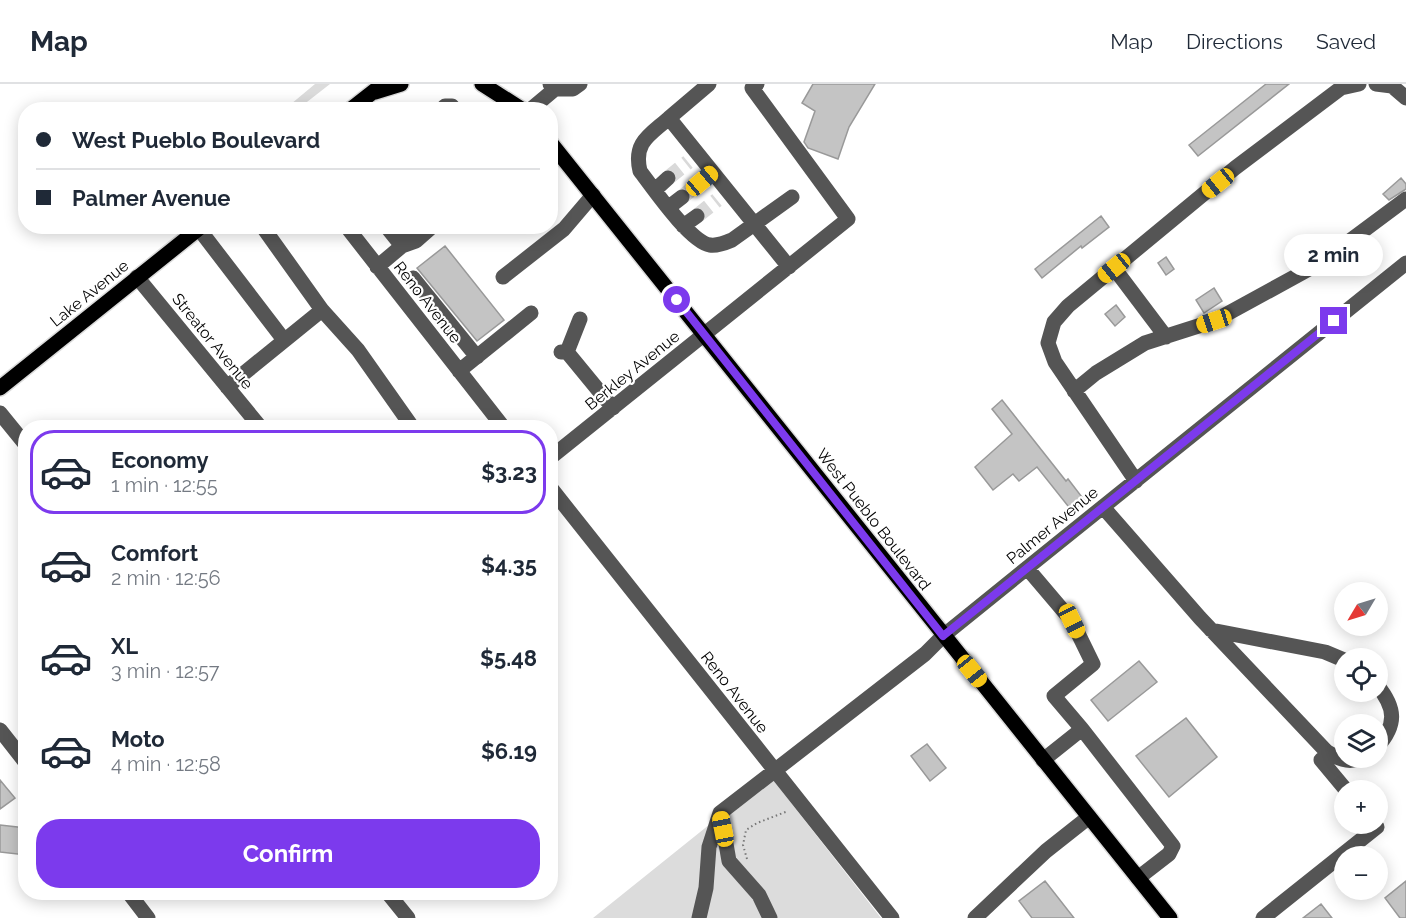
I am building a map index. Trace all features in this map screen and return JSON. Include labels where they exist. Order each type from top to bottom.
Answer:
[{"type":"main road","points":[[361,102],[377,88],[401,84]]},
{"type":"main road","points":[[482,84],[511,102]]},
{"type":"main road","points":[[505,84],[518,102]]},
{"type":"main road","name":"West Pueblo Boulevard","points":[[558,152],[1170,918]]},
{"type":"main road","name":"Lake Avenue","points":[[0,388],[192,234]]},
{"type":"street","points":[[538,102],[553,87],[573,89],[580,84]]},
{"type":"street","points":[[709,84],[643,141],[638,150],[637,161],[640,171],[683,226],[700,242],[710,245],[732,240],[792,197]]},
{"type":"street","points":[[1136,481],[1055,362],[1048,343],[1054,322],[1068,306],[1235,168],[1341,88],[1359,84]]},
{"type":"street","points":[[1376,84],[1392,87],[1406,98]]},
{"type":"street","name":"Berkley Avenue","points":[[558,452],[848,219],[753,85]]},
{"type":"street","points":[[669,118],[693,158],[723,196],[755,225],[789,267]]},
{"type":"street","points":[[655,190],[668,178]]},
{"type":"street","points":[[558,234],[593,195]]},
{"type":"street","points":[[669,207],[682,196]]},
{"type":"street","points":[[1074,391],[1096,373],[1145,343],[1214,321],[1320,263],[1406,200]]},
{"type":"street","points":[[683,226],[697,216]]},
{"type":"street","points":[[204,234],[284,340]]},
{"type":"street","points":[[268,234],[322,309],[358,350],[407,420]]},
{"type":"street","name":"Reno Avenue","points":[[351,234],[498,420]]},
{"type":"street","points":[[397,234],[409,243]]},
{"type":"street","points":[[406,234],[409,243]]},
{"type":"street","points":[[377,267],[422,234]]},
{"type":"street","points":[[503,277],[558,234]]},
{"type":"street","name":"Palmer Avenue","points":[[720,813],[925,654],[943,636],[1026,568],[1406,263]]},
{"type":"street","points":[[1114,268],[1166,337]]},
{"type":"street","name":"Streator Avenue","points":[[137,277],[254,420]]},
{"type":"street","points":[[413,278],[477,357]]},
{"type":"street","points":[[227,387],[322,309]]},
{"type":"street","points":[[459,371],[531,314]]},
{"type":"street","points":[[580,319],[564,352],[613,408]]},
{"type":"street","points":[[0,413],[18,435]]},
{"type":"street","name":"Reno Avenue","points":[[558,497],[892,918]]},
{"type":"street","points":[[1103,507],[1211,630],[1334,756]]},
{"type":"street","points":[[1026,568],[1072,621],[1093,664],[1054,696],[1173,846],[1169,854],[1138,878]]},
{"type":"street","points":[[1211,630],[1325,652],[1334,656]]},
{"type":"street","points":[[1387,702],[1392,713],[1388,735]]},
{"type":"street","points":[[1043,760],[1082,729]]},
{"type":"street","points":[[0,730],[18,753]]},
{"type":"street","points":[[1329,753],[1321,760],[1338,780]]},
{"type":"street","points":[[699,918],[706,888],[709,847],[720,813]]},
{"type":"street","points":[[720,813],[729,861],[759,895],[770,918]]},
{"type":"street","points":[[975,918],[1046,851],[1089,817]]},
{"type":"street","points":[[1263,918],[1368,834]]},
{"type":"street","points":[[134,900],[148,918]]},
{"type":"street","points":[[393,900],[408,918]]},
{"type":"path","points":[[749,865],[743,845],[746,830],[757,823],[801,805]]},
{"type":"shaded area","points":[[315,84],[330,84],[307,102],[293,102]]},
{"type":"shaded area","points":[[770,776],[881,918],[593,918]]},
{"type":"building","points":[[813,84],[875,84],[849,127],[838,159],[808,148],[804,142],[815,111],[802,103]]},
{"type":"building","points":[[1266,84],[1289,84],[1198,156],[1189,145]]},
{"type":"building","points":[[1401,178],[1406,184],[1406,189],[1389,200],[1383,194]]},
{"type":"building","points":[[1101,216],[1109,227],[1082,248],[1081,246],[1042,278],[1035,269]]},
{"type":"building","points":[[445,246],[504,320],[477,341],[417,268]]},
{"type":"building","points":[[1166,257],[1174,269],[1166,275],[1158,263]]},
{"type":"building","points":[[1214,288],[1222,301],[1204,313],[1196,300]]},
{"type":"building","points":[[1116,305],[1125,317],[1115,326],[1105,314]]},
{"type":"building","points":[[1002,400],[1066,481],[1068,479],[1085,501],[1072,511],[1037,467],[1019,481],[1013,474],[993,490],[975,467],[1012,434],[992,409]]},
{"type":"building","points":[[1139,661],[1157,682],[1108,721],[1091,700]]},
{"type":"building","points":[[1186,718],[1217,757],[1169,797],[1136,756]]},
{"type":"building","points":[[927,744],[946,768],[930,781],[911,756]]},
{"type":"building","points":[[0,780],[15,798],[0,809]]},
{"type":"building","points":[[0,825],[18,827],[18,854],[0,852]]},
{"type":"building","points":[[1045,881],[1074,918],[1032,918],[1019,901]]},
{"type":"building","points":[[1406,881],[1406,918],[1400,918],[1386,900],[1388,896]]},
{"type":"building","points":[[1321,904],[1332,918],[1303,918]]},
{"type":"tunnel","points":[[668,178],[688,162]]},
{"type":"tunnel","points":[[682,197],[702,181]]},
{"type":"tunnel","points":[[697,216],[717,200]]},
{"type":"route","points":[[677,300],[943,636],[1334,321]]}]
